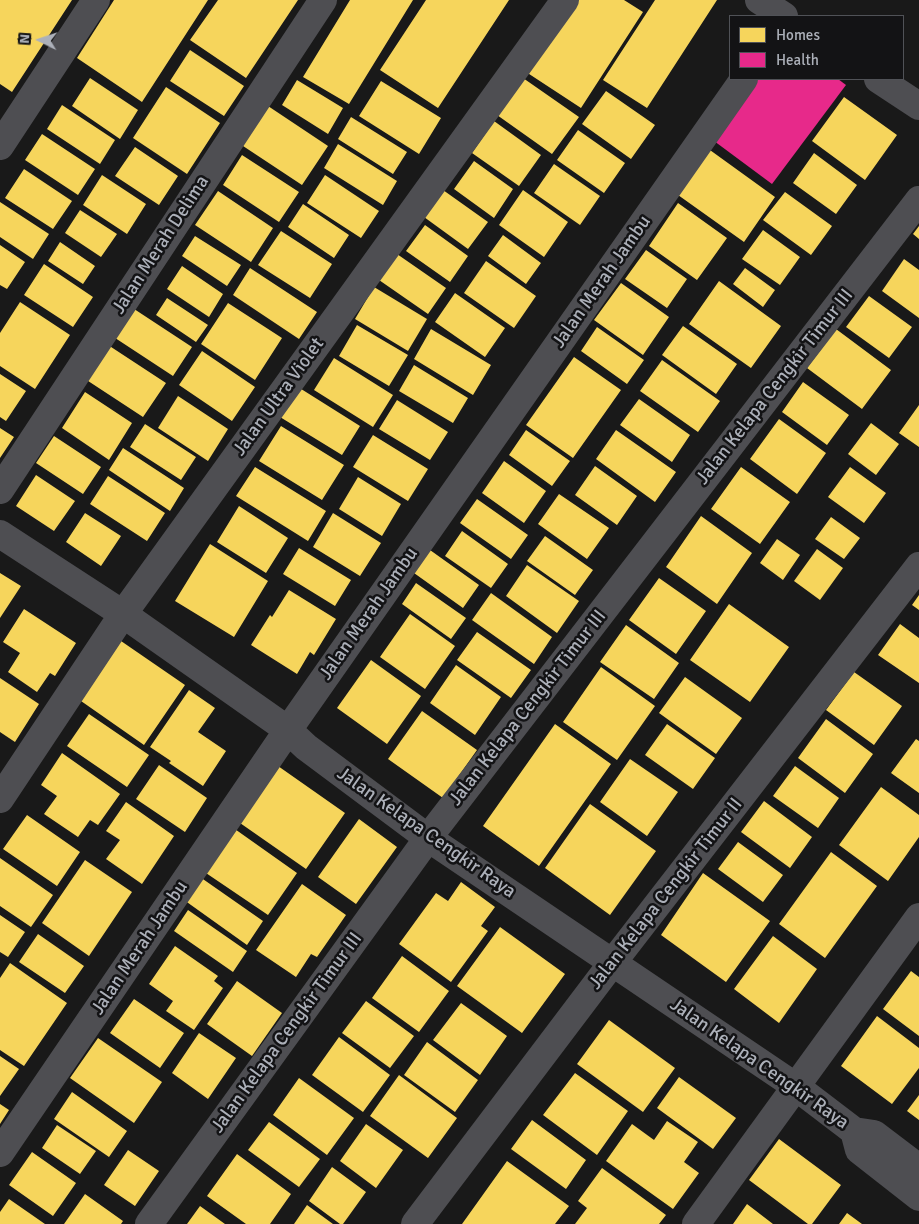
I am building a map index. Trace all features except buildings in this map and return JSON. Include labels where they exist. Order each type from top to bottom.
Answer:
[{"type":"street","points":[[0,146],[96,0]]},
{"type":"street","name":"Jalan Merah Delima","points":[[0,490],[323,0]]},
{"type":"street","name":"Jalan Ultra Violet","points":[[0,799],[123,614],[565,0]]},
{"type":"street","points":[[759,0],[782,15]]},
{"type":"street","name":"Jalan Merah Jambu","points":[[0,1153],[288,730],[743,80]]},
{"type":"street","points":[[880,80],[919,106]]},
{"type":"street","name":"Jalan Kelapa Cengkir Timur III","points":[[149,1224],[428,838],[919,200]]},
{"type":"street","name":"Jalan Kelapa Cengkir Raya","points":[[0,534],[123,614],[288,730],[306,747],[428,838],[795,1086],[854,1131],[874,1134],[919,1168]]},
{"type":"street","name":"Jalan Kelapa Cengkir Timur II","points":[[415,1224],[613,962],[919,566]]},
{"type":"street","points":[[696,1224],[919,917]]},
{"type":"street","name":"Jalan Kelapa Cengkir Raya","points":[[854,1131],[859,1150],[919,1197]]}]
